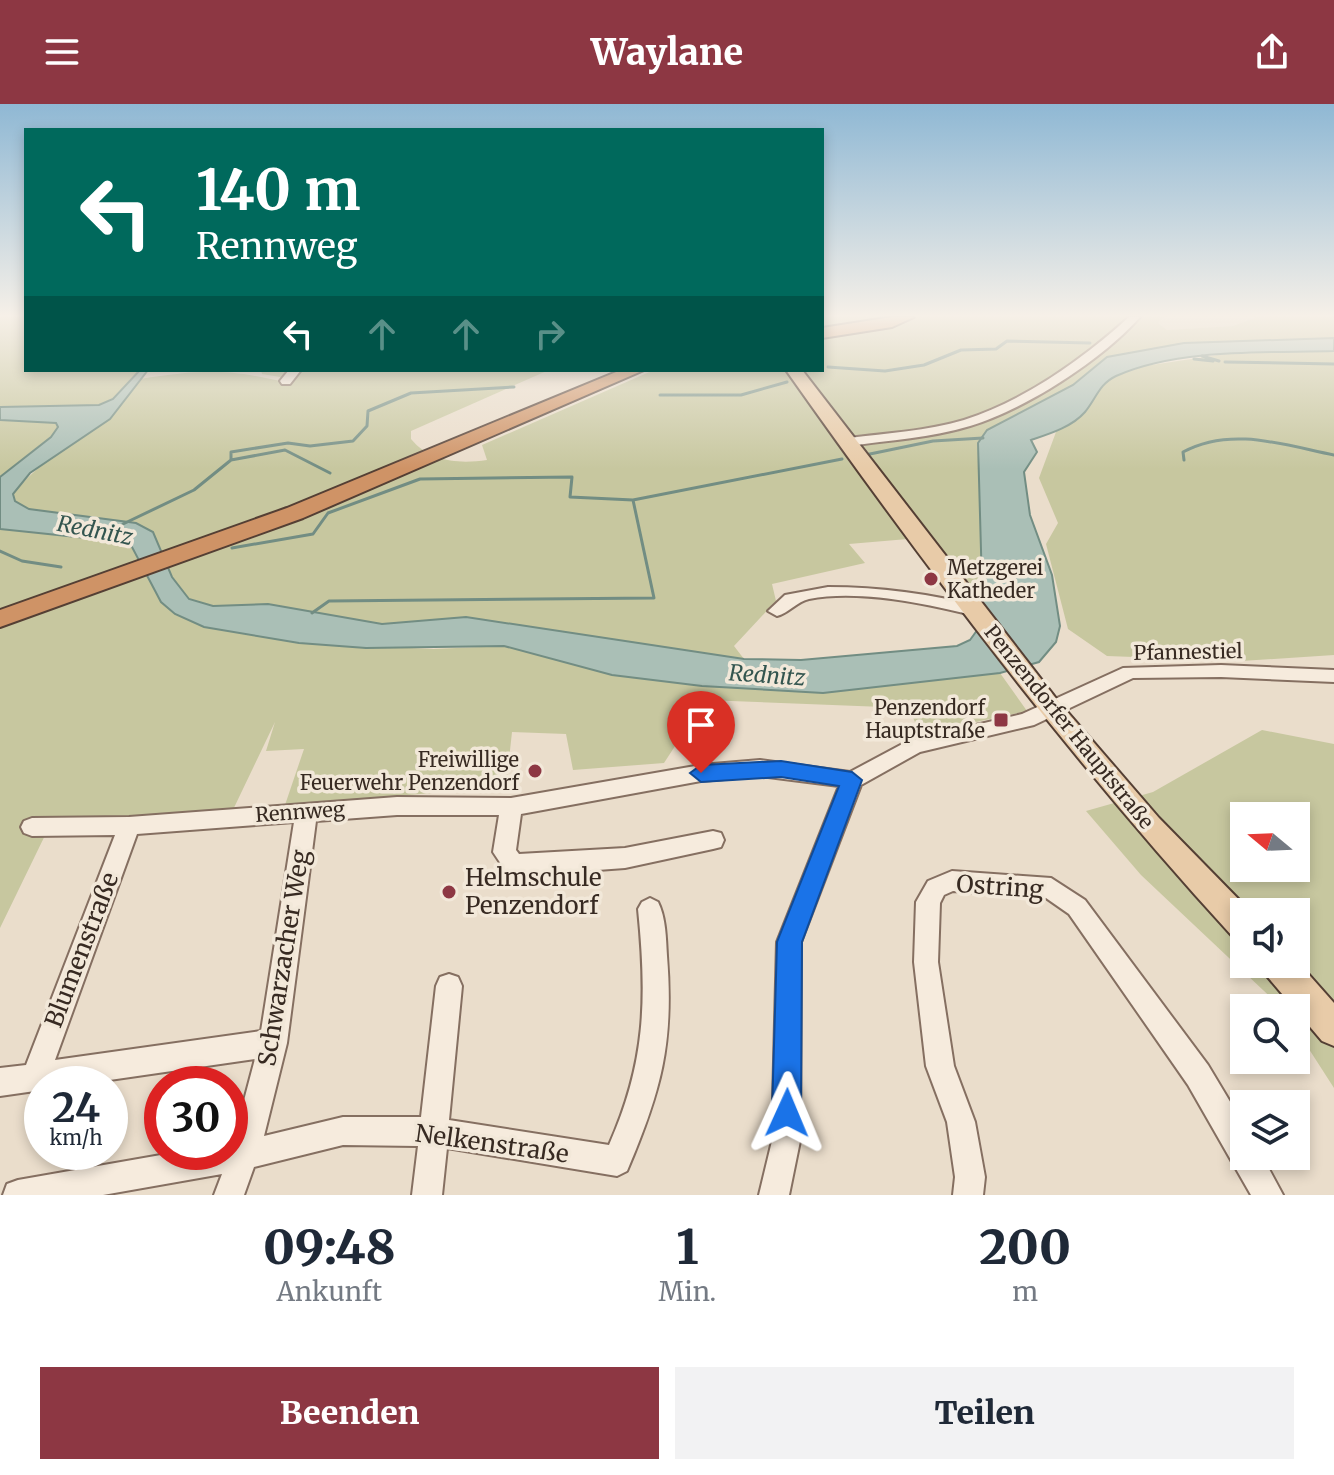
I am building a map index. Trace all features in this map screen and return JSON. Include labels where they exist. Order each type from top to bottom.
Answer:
[{"type":"highway","points":[[0,619],[295,513],[607,372]]},
{"type":"highway","points":[[0,606],[467,437],[631,372]]},
{"type":"main road","name":"Penzendorfer Hauptstraße","points":[[796,372],[1049,708],[1149,826],[1230,912]]},
{"type":"main road","points":[[1290,978],[1334,1029]]},
{"type":"street","points":[[854,447],[988,416],[1068,368]]},
{"type":"street","points":[[286,381],[293,372]]},
{"type":"street","points":[[777,611],[792,598],[816,593],[943,601],[979,616]]},
{"type":"street","name":"Pfannestiel","points":[[852,780],[915,746],[1027,720],[1130,672],[1221,671],[1334,676]]},
{"type":"street","name":"Rennweg","points":[[32,827],[129,826],[397,806],[511,807],[701,773],[760,768],[852,780]]},
{"type":"street","points":[[774,1195],[786,1141],[789,942],[852,780]]},
{"type":"street","points":[[511,807],[504,852],[513,863],[529,865],[625,858],[713,840]]},
{"type":"street","name":"Schwarzacher Weg","points":[[248,1143],[274,1043],[306,811]]},
{"type":"street","name":"Blumenstraße","points":[[39,1066],[129,826]]},
{"type":"street","name":"Ostring","points":[[968,1195],[970,1177],[961,1122],[940,1066],[926,962],[928,902],[936,888],[952,881],[1051,888],[1077,907],[1198,1075],[1230,1129]]},
{"type":"street","name":"Nelkenstraße","points":[[248,1154],[343,1131],[436,1132],[617,1161],[646,1086],[654,1028],[658,974],[650,909]]},
{"type":"street","points":[[427,1195],[449,986]]},
{"type":"street","points":[[97,1066],[274,1043]]},
{"type":"street","points":[[0,1082],[24,1077]]},
{"type":"street","name":"Nelkenstraße","points":[[18,1195],[160,1170]]},
{"type":"street","name":"Schwarzacher Weg","points":[[229,1195],[239,1170]]},
{"type":"street","name":"Ostring","points":[[1254,1170],[1268,1195]]},
{"type":"green space","points":[[0,368],[24,368],[24,372],[138,372],[113,399],[99,405],[0,407]]},
{"type":"green space","points":[[824,368],[1094,368],[1073,385],[981,437],[978,443],[985,602],[931,537],[849,544],[865,563],[772,584],[776,601],[734,646],[744,659],[466,617],[382,624],[268,604],[213,606],[189,599],[172,577],[153,532],[136,523],[29,509],[15,501],[13,494],[43,464],[110,411],[140,379],[179,374],[245,374],[284,382],[286,378],[262,372],[544,372],[411,431],[411,439],[419,447],[446,460],[487,460],[482,445],[649,372],[824,372]]},
{"type":"green space","points":[[1139,368],[1334,368],[1334,655],[1241,661],[1107,656],[1068,629],[1046,544],[1058,523],[1039,478],[1056,432],[1084,412],[1095,393],[1113,377]]},
{"type":"green space","points":[[0,420],[57,423],[58,427],[51,437],[0,477]]},
{"type":"green space","points":[[0,529],[115,541],[132,547],[161,602],[175,614],[204,627],[299,643],[433,649],[504,646],[612,675],[702,686],[823,693],[1000,673],[1027,711],[920,734],[909,708],[705,700],[664,763],[573,770],[566,734],[512,732],[506,787],[285,805],[304,749],[266,751],[275,722],[231,814],[52,821],[0,928]]},
{"type":"green space","points":[[1262,730],[1334,744],[1334,1088],[1310,1051],[1310,994],[1267,994],[1250,978],[1310,978],[1310,898],[1230,898],[1230,959],[1141,875],[1086,811],[1153,792]]},
{"type":"water","name":"Rednitz","points":[[1094,368],[1138,368],[1106,383],[1074,422],[1031,440],[1037,452],[1024,472],[1030,515],[1052,575],[1060,626],[1056,642],[1039,662],[1000,673],[823,693],[702,686],[612,675],[504,646],[366,648],[299,643],[204,627],[175,614],[161,602],[132,547],[115,541],[0,529],[0,477],[51,437],[58,427],[56,423],[0,420],[0,407],[99,405],[113,399],[138,372],[146,372],[110,419],[30,473],[13,494],[15,501],[29,509],[136,523],[153,532],[172,577],[189,599],[213,606],[268,604],[382,624],[466,617],[744,659],[801,660],[957,646],[970,640],[983,622],[978,443],[987,430],[1073,385]]},
{"type":"waterway","points":[[841,368],[885,371],[905,368]]},
{"type":"waterway","points":[[660,395],[741,395],[787,382]]},
{"type":"waterway","points":[[231,460],[231,452],[288,443],[310,446],[353,441],[367,426],[368,411],[411,393],[514,387]]},
{"type":"waterway","points":[[865,455],[933,441],[983,438]]},
{"type":"waterway","points":[[1184,460],[1183,452],[1201,444],[1239,439],[1334,455]]},
{"type":"waterway","points":[[231,460],[285,450],[330,473]]},
{"type":"waterway","points":[[633,500],[842,459]]},
{"type":"waterway","name":"Rednitz","points":[[123,524],[194,490],[231,460]]},
{"type":"waterway","points":[[232,548],[313,534],[328,513],[420,479],[572,477],[570,497],[633,500]]},
{"type":"waterway","points":[[312,613],[329,601],[654,598],[633,500]]},
{"type":"waterway","points":[[0,551],[22,561],[61,567]]},
{"type":"place","name":"Metzgerei Katheder","points":[[931,579]]},
{"type":"place","name":"Penzendorf Hauptstraße","points":[[1001,720]]},
{"type":"place","name":"Freiwillige Feuerwehr Penzendorf","points":[[535,771]]},
{"type":"place","name":"Helmschule Penzendorf","points":[[449,892]]},
{"type":"route","points":[[701,773],[760,768],[852,780],[789,942],[787,1113]]}]
